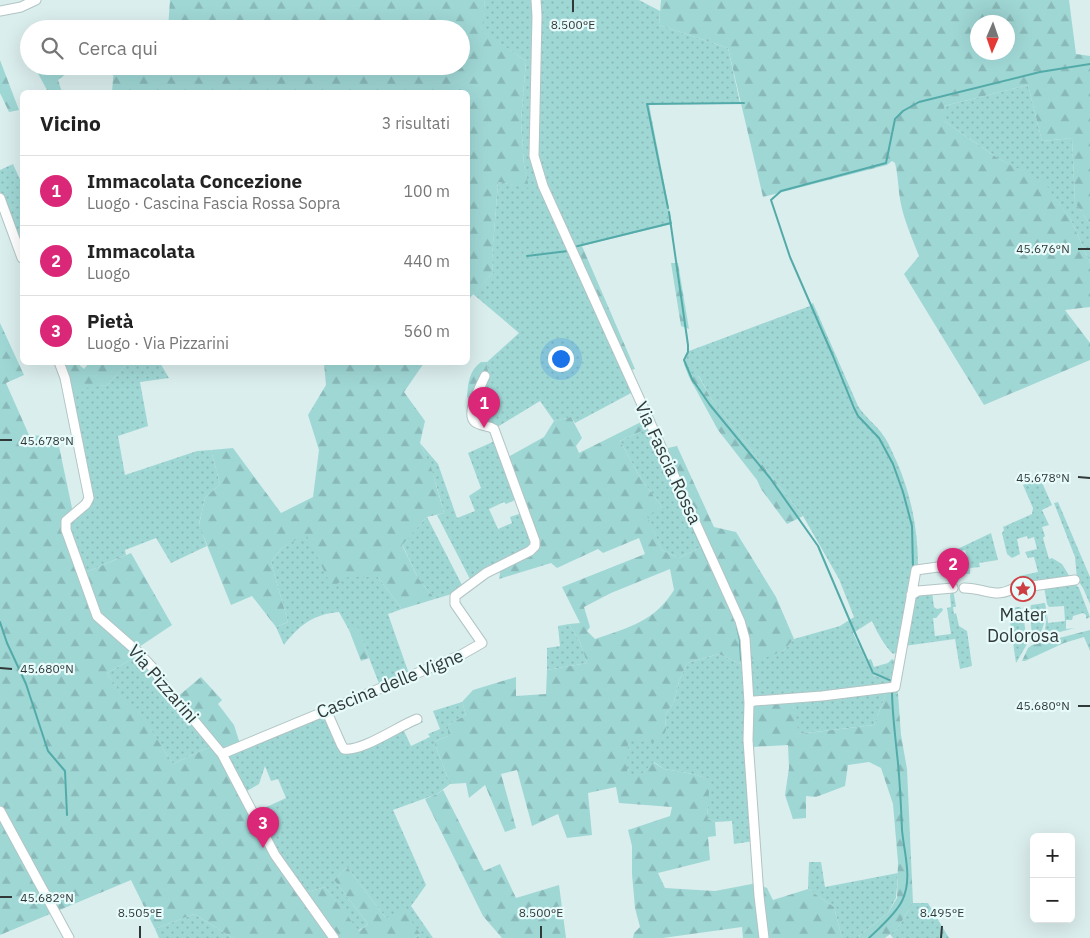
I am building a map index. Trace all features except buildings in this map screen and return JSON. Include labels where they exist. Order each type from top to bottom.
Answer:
[{"type":"street","points":[[0,11],[21,7],[36,0]]},
{"type":"street","name":"Via Fascia Rossa","points":[[536,0],[534,156],[543,186],[740,621],[745,640],[749,703],[749,750],[759,896],[764,938]]},
{"type":"street","points":[[0,198],[20,253]]},
{"type":"street","name":"Via Pizzarini","points":[[60,365],[65,378],[89,498],[86,504],[66,521],[66,530],[97,616],[152,666],[174,699],[222,754],[275,855],[334,938]]},
{"type":"street","name":"Cascina delle Vigne","points":[[222,754],[461,656],[482,644],[459,610],[454,599],[461,590],[502,565],[530,551],[535,546],[533,534],[494,429],[475,422],[472,418],[473,405],[485,376]]},
{"type":"street","points":[[749,703],[895,686],[916,570],[938,567],[960,571]]},
{"type":"street","points":[[964,588],[998,593],[1011,591],[1019,585],[1032,586],[1075,580]]},
{"type":"street","points":[[911,595],[918,591],[953,588]]},
{"type":"street","points":[[326,710],[341,744],[344,749],[349,750],[364,746],[417,719]]},
{"type":"street","points":[[0,811],[69,938]]},
{"type":"green space","points":[[170,0],[485,0],[482,31],[526,61],[521,120],[524,165],[529,188],[498,182],[492,259],[493,273],[470,298],[470,90],[112,90],[113,75],[470,75],[470,20],[169,20]]},
{"type":"green space","points":[[485,0],[639,0],[660,11],[659,25],[728,48],[740,103],[649,104],[672,224],[569,249],[633,392],[575,423],[571,417],[554,421],[540,401],[494,429],[476,421],[473,405],[481,378],[488,372],[487,362],[519,333],[473,294],[493,273],[492,259],[498,182],[528,187],[524,165],[521,120],[526,61],[481,31]]},
{"type":"green space","points":[[661,0],[1069,0],[1076,54],[1090,56],[1090,224],[1075,203],[1072,138],[1042,141],[1028,85],[944,106],[944,121],[999,159],[1044,182],[1071,220],[1090,263],[1090,307],[1065,310],[1090,343],[1090,360],[984,405],[904,274],[919,256],[903,213],[895,163],[892,161],[887,165],[763,197],[728,48],[659,25]]},
{"type":"green space","points":[[0,60],[19,110],[9,112],[0,93]]},
{"type":"green space","points":[[39,75],[65,75],[58,80],[61,90],[47,90]]},
{"type":"green space","points":[[1028,85],[1042,141],[1072,138],[1075,203],[1090,224],[1090,263],[1071,220],[1044,183],[999,159],[944,121],[944,106]]},
{"type":"green space","points":[[13,164],[20,180],[20,247],[0,192],[0,170]]},
{"type":"green space","points":[[582,246],[635,369],[628,371],[574,248]]},
{"type":"green space","points":[[671,263],[678,263],[689,329],[681,326]]},
{"type":"green space","points":[[813,303],[858,406],[885,438],[901,473],[913,512],[918,566],[914,566],[896,653],[893,654],[887,647],[872,621],[853,633],[873,675],[891,681],[890,684],[799,696],[750,697],[748,660],[783,651],[794,639],[840,626],[854,617],[839,579],[803,516],[713,402],[699,376],[689,377],[684,364],[689,351],[810,306]]},
{"type":"green space","points":[[0,323],[24,375],[6,383],[29,435],[57,437],[72,508],[70,515],[65,521],[96,616],[139,655],[107,673],[132,711],[137,708],[173,764],[211,746],[221,755],[274,855],[333,938],[233,938],[194,914],[155,929],[131,880],[0,935]]},
{"type":"green space","points":[[481,362],[487,362],[488,372],[481,377],[472,405],[467,397],[469,382],[474,369]]},
{"type":"green space","points":[[63,365],[79,365],[84,369],[87,365],[126,365],[107,385],[77,389],[70,388]]},
{"type":"green space","points":[[126,365],[161,365],[169,378],[140,382],[148,426],[118,436],[125,475],[197,451],[211,450],[220,484],[205,498],[199,524],[207,546],[171,563],[156,538],[125,550],[126,555],[82,574],[68,529],[69,522],[87,507],[70,388],[107,385]]},
{"type":"green space","points":[[324,365],[423,365],[404,392],[425,421],[420,443],[431,467],[444,513],[427,517],[402,545],[418,578],[435,599],[402,609],[378,577],[348,577],[332,587],[306,534],[282,548],[271,562],[288,622],[276,627],[252,596],[231,605],[199,525],[205,498],[220,484],[211,450],[233,448],[281,513],[313,497],[319,450],[308,415],[326,385]]},
{"type":"green space","points":[[698,375],[713,402],[803,516],[787,524],[761,489],[757,480],[718,430],[689,377]]},
{"type":"green space","points":[[571,417],[582,438],[576,446],[579,453],[645,420],[648,428],[620,441],[641,479],[662,507],[647,516],[662,550],[679,558],[703,546],[738,622],[743,640],[745,666],[719,654],[687,663],[679,681],[674,702],[665,715],[666,730],[660,742],[628,741],[627,774],[642,774],[653,762],[664,769],[710,779],[707,819],[715,822],[716,836],[708,837],[710,860],[658,873],[665,888],[715,891],[757,883],[762,938],[743,938],[742,927],[663,938],[633,938],[634,933],[640,927],[635,908],[632,846],[628,830],[670,816],[672,807],[619,803],[616,787],[588,793],[592,835],[567,838],[558,814],[532,826],[517,770],[501,774],[516,828],[505,832],[485,785],[469,798],[466,783],[450,784],[434,742],[448,736],[448,725],[466,715],[462,702],[473,690],[516,677],[516,696],[546,694],[547,670],[587,663],[580,642],[569,624],[580,623],[562,587],[645,554],[639,538],[603,553],[598,549],[557,568],[551,563],[499,579],[501,567],[538,546],[506,458],[544,437],[554,421]],"holes":[[[670,569],[674,590],[667,601],[640,622],[595,639],[587,631],[590,627],[584,607],[611,593]]]},
{"type":"green space","points":[[648,428],[703,546],[679,558],[662,550],[646,515],[662,507],[641,479],[620,441]]},
{"type":"green space","points":[[497,440],[516,498],[506,504],[504,502],[489,509],[498,529],[512,523],[510,517],[522,513],[533,539],[531,546],[472,583],[437,515],[444,513],[428,460],[420,443],[438,464],[457,518],[475,511],[469,496],[481,488],[468,453]]},
{"type":"green space","points":[[677,446],[714,527],[736,532],[776,597],[794,639],[783,651],[762,659],[748,660],[747,640],[663,449]]},
{"type":"green space","points":[[1040,478],[1052,505],[1042,510],[1049,525],[1042,527],[1049,559],[1052,558],[1062,564],[1070,577],[1032,584],[1023,582],[1019,576],[1038,572],[1034,557],[1028,558],[1025,552],[1037,549],[1034,537],[1028,539],[1027,536],[1017,539],[1020,554],[1012,558],[1007,554],[1002,533],[1003,527],[1032,514],[1033,508],[1023,485]]},
{"type":"green space","points":[[1058,502],[1090,577],[1090,604],[1077,579],[1075,557],[1054,503]]},
{"type":"green space","points":[[427,517],[463,587],[455,593],[435,599],[418,578],[402,544]]},
{"type":"green space","points":[[306,533],[348,577],[378,577],[402,609],[388,614],[409,674],[380,686],[357,627],[349,630],[339,612],[322,615],[301,626],[284,645],[276,627],[288,622],[271,562],[282,548]]},
{"type":"green space","points":[[991,533],[998,560],[979,563],[980,567],[970,568],[970,574],[963,574],[960,565],[969,562],[965,550],[945,555]]},
{"type":"green space","points":[[131,553],[172,625],[136,649],[97,615],[82,574]]},
{"type":"green space","points":[[1075,584],[1079,588],[1090,617],[1086,619],[1086,615],[1083,613],[1073,616],[1072,620],[1066,620],[1066,629],[1075,628],[1044,636],[1047,615],[1048,623],[1065,621],[1064,606],[1049,607],[1044,587]]},
{"type":"green space","points":[[953,589],[956,607],[953,607],[954,614],[956,613],[959,626],[967,631],[972,666],[960,669],[955,639],[904,646],[914,595],[932,592],[934,607],[937,609],[942,608],[943,610],[936,618],[933,618],[935,636],[951,634],[947,608],[951,607],[950,595]]},
{"type":"green space","points":[[1045,603],[1047,614],[1040,636],[1032,638],[1031,605]]},
{"type":"green space","points":[[1020,607],[1023,612],[1027,644],[1016,663],[1008,608]]},
{"type":"green space","points":[[569,624],[580,642],[587,663],[547,670],[547,648],[560,646],[558,626]]},
{"type":"green space","points":[[357,626],[369,658],[361,661],[349,630]]},
{"type":"green space","points":[[1090,630],[1090,651],[1084,637],[1064,643],[1022,661],[1028,648],[1032,645]]},
{"type":"green space","points":[[719,654],[745,666],[754,841],[734,844],[732,821],[715,822],[707,819],[709,779],[664,769],[654,762],[642,774],[627,775],[627,740],[666,730],[665,715],[674,702],[679,681],[687,663]]},
{"type":"green space","points":[[139,655],[211,746],[173,764],[137,709],[132,712],[107,673]]},
{"type":"green space","points":[[871,659],[874,667],[888,663],[892,659],[895,661],[891,679],[874,673],[868,660]]},
{"type":"green space","points":[[201,677],[222,700],[218,704],[234,725],[240,744],[223,751],[176,698]]},
{"type":"green space","points":[[897,687],[898,694],[886,694],[874,725],[798,734],[792,700]]},
{"type":"green space","points":[[886,694],[898,694],[901,735],[907,769],[913,903],[897,929],[885,938],[860,938],[859,936],[888,913],[897,898],[898,862],[893,804],[881,768],[869,762],[848,765],[845,786],[816,797],[806,796],[806,818],[793,819],[785,795],[789,768],[788,745],[753,747],[752,714],[754,704],[792,700],[799,734],[874,725]]},
{"type":"green space","points":[[462,702],[466,715],[448,725],[448,736],[434,742],[450,784],[437,794],[393,810],[426,885],[411,906],[433,938],[415,938],[420,934],[386,918],[347,867],[334,880],[368,924],[358,931],[325,887],[304,893],[279,854],[257,814],[260,810],[286,798],[278,779],[271,781],[265,766],[259,784],[247,791],[227,755],[325,713],[347,747],[419,716],[423,722],[404,731],[411,746],[430,737],[428,734],[440,729],[433,711]]},
{"type":"green space","points":[[443,790],[484,871],[500,864],[516,898],[559,885],[566,938],[502,938],[483,916],[425,799]]},
{"type":"green space","points":[[809,862],[821,862],[825,887],[898,873],[896,898],[888,913],[859,936],[860,938],[842,938],[834,907],[808,889]]},
{"type":"green space","points":[[347,867],[386,918],[404,910],[420,934],[415,938],[336,938],[304,893],[325,887],[359,931],[368,924],[334,880]]},
{"type":"green space","points":[[762,886],[767,888],[773,900],[808,889],[834,907],[842,938],[768,938]]},
{"type":"green space","points":[[913,903],[928,903],[949,938],[893,938],[890,934],[897,929]]},
{"type":"green space","points":[[194,914],[233,938],[159,938],[155,929]]},
{"type":"waterway","points":[[913,568],[912,526],[893,464],[879,438],[858,416],[854,408],[790,257],[771,200],[781,191],[886,163],[895,119],[903,111],[919,102],[1040,72],[1090,64]]},
{"type":"waterway","points":[[668,208],[647,104],[744,103]]},
{"type":"waterway","points":[[669,212],[688,345],[688,352],[684,360],[692,379],[710,405],[770,478],[818,546],[873,673],[892,681],[893,676]]},
{"type":"waterway","points":[[574,247],[671,223]]},
{"type":"waterway","points":[[527,256],[568,251]]},
{"type":"waterway","points":[[643,417],[709,563]]},
{"type":"waterway","points":[[0,622],[7,643],[26,684],[48,751],[65,771],[67,815]]},
{"type":"waterway","points":[[737,627],[741,660]]},
{"type":"waterway","points":[[869,938],[887,921],[899,906],[907,884],[892,690]]},
{"type":"place","name":"Immacolata Concezione","points":[[484,428]]},
{"type":"place","name":"Immacolata","points":[[953,589]]},
{"type":"place","name":"Mater Dolorosa","points":[[1023,589]]},
{"type":"place","name":"Pietà","points":[[263,848]]}]
